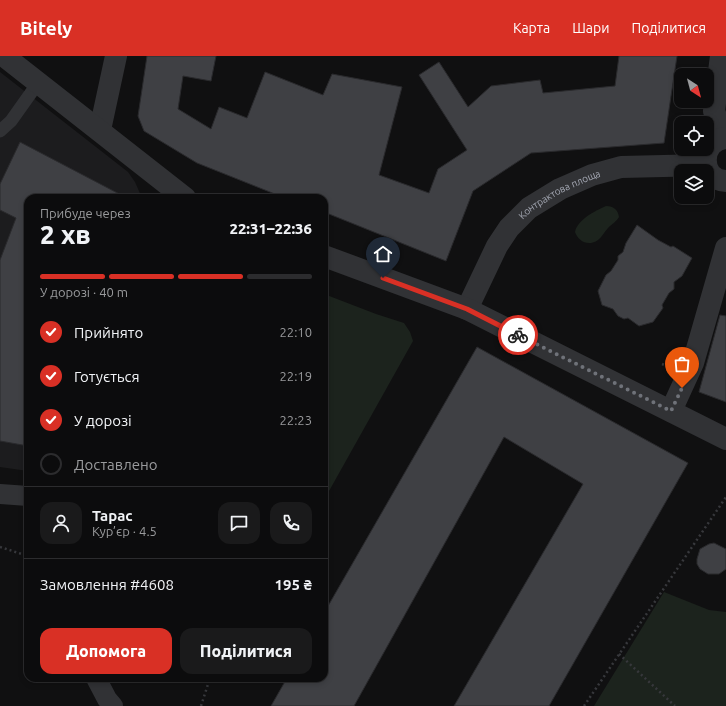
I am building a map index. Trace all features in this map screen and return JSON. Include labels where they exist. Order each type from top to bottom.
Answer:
[{"type":"street","points":[[4,56],[180,194]]},
{"type":"street","points":[[100,130],[116,56]]},
{"type":"street","points":[[719,179],[706,154],[707,150],[714,142],[725,138],[714,111],[721,56]]},
{"type":"street","name":"Контрактова площа","points":[[467,309],[497,246],[509,228],[529,208],[567,186],[592,175],[621,167],[719,179]]},
{"type":"street","points":[[671,411],[693,363],[726,248]]},
{"type":"street","points":[[328,257],[467,309],[726,439]]},
{"type":"street","points":[[0,494],[24,496]]},
{"type":"street","points":[[98,682],[107,699],[113,706]]},
{"type":"lane","points":[[0,131],[11,121],[38,83]]},
{"type":"path","points":[[584,706],[726,497]]},
{"type":"path","points":[[0,547],[24,555]]},
{"type":"path","points":[[619,654],[675,706]]},
{"type":"path","points":[[201,706],[209,682]]},
{"type":"shaded area","points":[[0,72],[128,172],[135,182],[140,194],[24,194],[24,470],[0,467]]},
{"type":"shaded area","points":[[606,206],[617,210],[619,217],[618,219],[598,240],[594,242],[587,243],[578,238],[575,232],[583,219]]},
{"type":"shaded area","points":[[328,296],[404,323],[410,332],[413,341],[328,493]]},
{"type":"shaded area","points":[[664,592],[709,610],[726,612],[726,706],[594,706]]},
{"type":"building","points":[[147,56],[216,56],[211,81],[183,76],[178,109],[211,129],[219,107],[247,118],[265,72],[323,95],[332,74],[402,87],[379,175],[429,193],[438,169],[467,150],[419,75],[439,62],[468,107],[491,86],[540,80],[543,93],[615,86],[619,56],[677,56],[664,143],[531,153],[473,191],[446,261],[328,214],[328,194],[275,194],[197,163],[144,131],[138,116]]},
{"type":"building","points":[[20,142],[119,194],[24,194],[24,445],[0,441],[0,260],[16,218],[0,210],[0,184]]},
{"type":"building","points":[[637,225],[658,240],[671,247],[673,246],[692,258],[682,276],[674,282],[674,289],[669,293],[662,305],[663,308],[653,322],[639,326],[628,318],[624,319],[618,316],[613,309],[602,305],[598,291],[606,275],[611,271],[618,260],[618,256],[623,252],[626,243]]},
{"type":"building","points":[[720,315],[726,316],[726,402],[699,392]]},
{"type":"building","points":[[477,347],[688,463],[549,706],[454,706],[583,484],[504,437],[354,706],[271,706],[285,682],[328,682],[328,606]]},
{"type":"building","points":[[714,543],[726,549],[726,569],[719,574],[708,574],[700,569],[697,564],[697,559],[700,549]]},
{"type":"way so far","points":[[518,335],[671,411],[682,388]]},
{"type":"route","points":[[383,278],[467,309],[518,335]]}]
